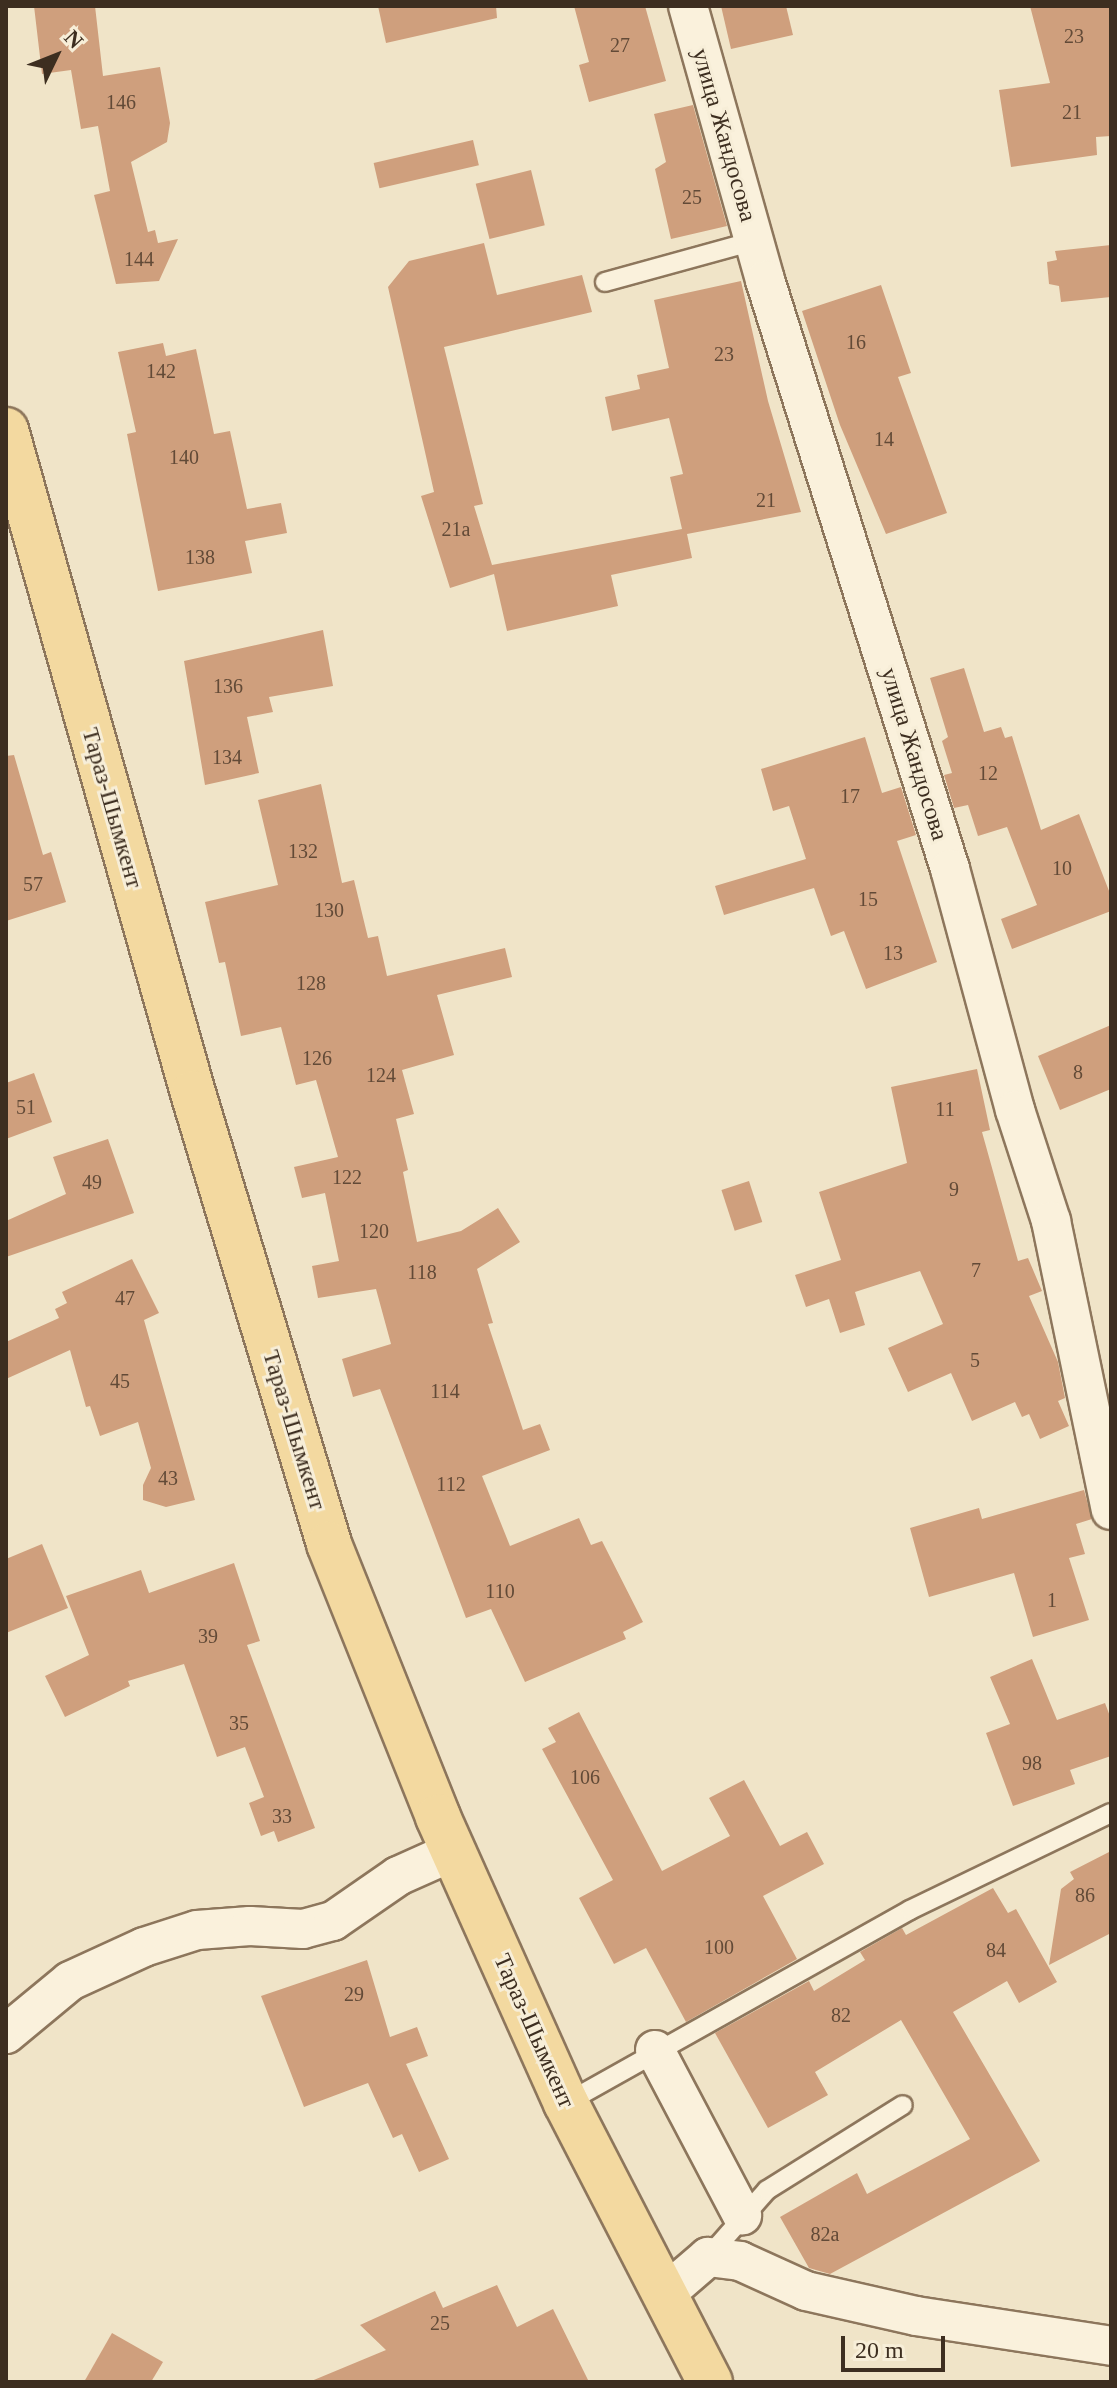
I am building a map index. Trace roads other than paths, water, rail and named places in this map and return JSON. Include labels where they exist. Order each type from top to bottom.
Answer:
[{"type":"main road","name":"Тараз-Шымкент","points":[[6,430],[193,1093],[329,1544],[454,1851],[566,2103],[710,2382]]},
{"type":"street","name":"улица Жандосова","points":[[688,6],[754,241],[950,869],[1015,1110],[1051,1221],[1111,1510]]},
{"type":"street","points":[[6,2034],[70,1981],[144,1947],[197,1930],[250,1926],[303,1929],[333,1921],[376,1889],[454,1851]]},
{"type":"street","points":[[655,2050],[742,2215]]},
{"type":"street","points":[[665,2294],[708,2257],[740,2261],[806,2291],[902,2313],[1111,2346]]},
{"type":"lane","points":[[605,282],[754,241]]},
{"type":"lane","points":[[566,2103],[655,2050],[692,2036],[910,1910],[1111,1813]]},
{"type":"lane","points":[[708,2257],[742,2215],[807,2161],[903,2105]]}]
